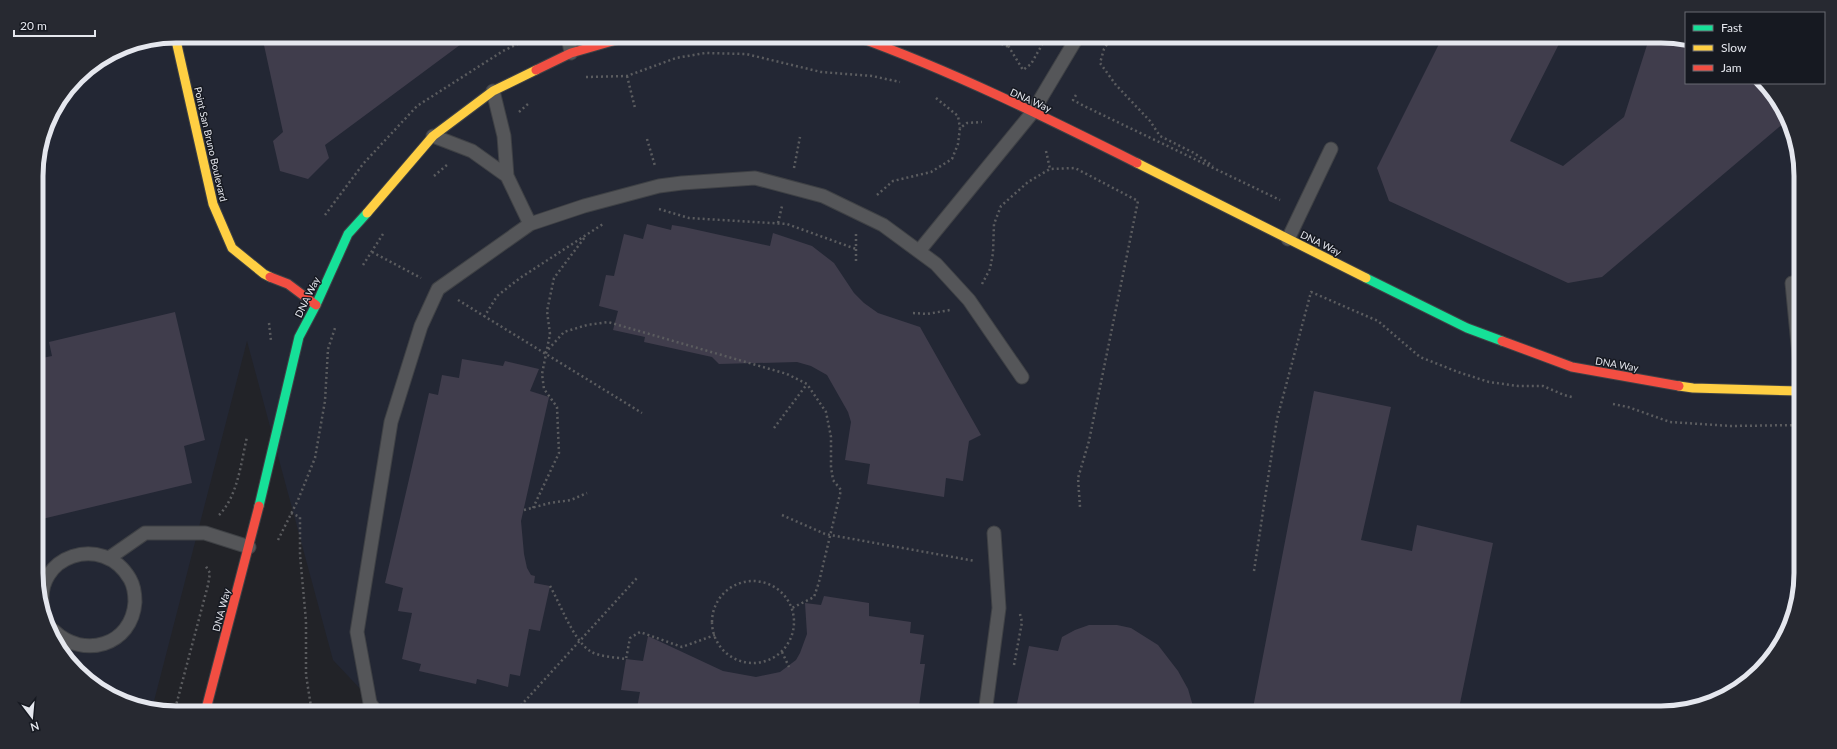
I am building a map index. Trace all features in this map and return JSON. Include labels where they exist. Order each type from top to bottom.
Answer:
[{"type":"main road","name":"Point San Bruno Boulevard","points":[[177,43],[213,204],[232,248],[264,274],[288,284],[316,305]]},
{"type":"main road","name":"DNA Way","points":[[207,706],[250,547],[299,337],[316,305],[348,234],[433,136],[493,91],[571,53],[606,43]]},
{"type":"main road","name":"DNA Way","points":[[874,43],[899,52],[1066,128],[1467,328],[1572,367],[1693,388],[1794,391]]},
{"type":"lane","points":[[569,43],[571,53]]},
{"type":"lane","points":[[920,251],[1032,113],[1074,43]]},
{"type":"lane","points":[[493,91],[504,136],[507,176],[530,224]]},
{"type":"lane","points":[[433,136],[472,151],[507,176]]},
{"type":"lane","points":[[1288,239],[1331,149]]},
{"type":"lane","points":[[372,706],[370,703],[357,632],[393,415],[421,326],[438,289],[530,224],[584,206],[659,186],[682,183],[755,178],[823,196],[883,225],[936,264],[969,300],[1022,377]]},
{"type":"lane","points":[[1792,282],[1794,303]]},
{"type":"lane","points":[[109,558],[145,533],[205,533],[250,547]]},
{"type":"lane","points":[[986,706],[999,608],[994,533]]},
{"type":"lane","points":[[44,584],[51,571],[63,560],[78,554],[94,553],[109,558],[122,567],[131,580],[135,595],[134,610],[129,624],[119,635],[106,643],[91,646],[76,645],[59,636]]},
{"type":"path","points":[[1000,43],[1009,47]]},
{"type":"path","points":[[1008,43],[1022,70],[1031,64],[1043,43]]},
{"type":"path","points":[[1108,43],[1104,49],[1100,63],[1116,85],[1150,121],[1160,136],[1194,153],[1220,171]]},
{"type":"path","points":[[579,79],[586,76],[627,76],[676,58],[705,53],[746,54],[821,72],[872,76],[906,84]]},
{"type":"path","points":[[627,76],[635,108]]},
{"type":"path","points":[[876,195],[893,181],[930,172],[952,159],[958,144],[960,128],[958,116],[932,95]]},
{"type":"path","points":[[1076,95],[1072,100],[1280,200]]},
{"type":"path","points":[[517,114],[530,101]]},
{"type":"path","points":[[960,128],[967,123],[982,122]]},
{"type":"path","points":[[794,168],[800,137]]},
{"type":"path","points":[[646,139],[655,166]]},
{"type":"path","points":[[1046,151],[1050,169]]},
{"type":"path","points":[[429,180],[451,162]]},
{"type":"path","points":[[979,289],[990,269],[993,253],[994,224],[1001,206],[1028,182],[1050,169],[1075,168],[1138,201],[1089,441],[1078,478],[1080,507]]},
{"type":"path","points":[[778,223],[784,199]]},
{"type":"path","points":[[661,209],[689,218],[787,224],[856,249]]},
{"type":"path","points":[[856,231],[856,263]]},
{"type":"path","points":[[384,234],[372,252],[424,280]]},
{"type":"path","points":[[484,317],[497,296],[520,278],[586,235],[554,278],[547,311],[550,334],[542,374],[544,389],[557,407],[559,454],[533,508]]},
{"type":"path","points":[[1254,571],[1277,419],[1311,292],[1378,320],[1420,357],[1489,382],[1518,386],[1543,386],[1572,397]]},
{"type":"path","points":[[455,298],[642,413]]},
{"type":"path","points":[[913,313],[927,314],[952,309]]},
{"type":"path","points":[[545,353],[564,332],[587,325],[608,322],[787,374],[807,384],[826,412],[831,437],[831,467],[834,480],[841,490],[814,597],[792,608]]},
{"type":"path","points":[[269,323],[271,341],[269,349]]},
{"type":"path","points":[[276,543],[315,458],[325,401],[328,349]]},
{"type":"path","points":[[774,428],[807,384]]},
{"type":"path","points":[[1613,404],[1628,407],[1670,422],[1732,426],[1794,424]]},
{"type":"path","points":[[217,517],[226,508],[233,493],[248,432]]},
{"type":"path","points":[[524,510],[550,503],[571,500],[587,492]]},
{"type":"path","points":[[291,513],[300,517],[300,555],[306,621],[306,675],[311,706]]},
{"type":"path","points":[[782,515],[829,535],[978,561]]},
{"type":"path","points":[[176,706],[208,585],[210,573],[205,565]]},
{"type":"path","points":[[521,706],[581,642],[637,578]]},
{"type":"path","points":[[748,582],[762,582],[774,587],[785,596],[792,608],[795,620],[794,632],[789,643],[782,652],[770,660],[756,663],[742,662],[730,656],[722,648],[715,636],[712,618],[716,605],[724,594],[735,586],[748,582]]},
{"type":"path","points":[[550,586],[568,623],[581,642],[590,651],[626,659],[630,638],[640,632],[682,647],[715,636]]},
{"type":"path","points":[[782,652],[789,666]]},
{"type":"shaded area","points":[[176,43],[1679,44],[1685,46],[1685,84],[1757,84],[1767,95],[1784,125],[1793,158],[1793,591],[1787,616],[1776,640],[1767,654],[1755,667],[1742,679],[1712,696],[1670,706],[376,706],[333,660],[247,341],[153,704],[133,699],[102,684],[76,661],[65,647],[50,616],[44,591],[43,573],[43,167],[53,125],[70,95],[95,70],[125,53],[158,44]]},
{"type":"building","points":[[264,43],[463,43],[325,145],[329,158],[308,179],[280,171],[273,141],[283,132]]},
{"type":"building","points":[[1440,43],[1559,43],[1510,141],[1563,166],[1624,117],[1647,45],[1649,43],[1685,46],[1685,84],[1757,84],[1767,95],[1783,123],[1602,277],[1568,283],[1389,201],[1377,168]]},
{"type":"building","points":[[647,224],[671,230],[672,225],[684,227],[770,246],[773,233],[812,246],[834,263],[854,293],[864,303],[878,313],[920,327],[981,435],[969,441],[963,481],[946,478],[944,497],[867,484],[870,464],[845,460],[851,422],[848,412],[827,375],[811,366],[797,362],[719,364],[712,357],[644,342],[645,337],[613,330],[618,311],[599,306],[606,275],[614,276],[624,234],[643,239]]},
{"type":"building","points":[[175,312],[205,440],[184,446],[192,483],[43,519],[43,358],[52,356],[49,342]]},
{"type":"building","points":[[462,359],[503,366],[505,361],[539,369],[530,391],[549,397],[521,521],[524,554],[527,568],[531,575],[535,576],[534,583],[550,586],[540,631],[529,629],[520,676],[510,674],[508,687],[477,679],[476,684],[419,671],[421,664],[402,659],[412,613],[398,611],[403,588],[385,583],[429,393],[438,395],[442,375],[459,378]]},
{"type":"building","points":[[1314,391],[1391,407],[1361,540],[1412,551],[1417,525],[1493,543],[1459,706],[1253,706]]},
{"type":"building","points":[[824,596],[869,603],[869,616],[911,622],[910,633],[924,635],[920,664],[925,664],[919,706],[637,706],[640,692],[621,690],[626,659],[643,661],[648,636],[723,671],[756,677],[780,672],[796,660],[807,634],[805,603],[821,605]]},
{"type":"building","points":[[1089,625],[1117,625],[1131,628],[1158,645],[1178,671],[1188,689],[1193,706],[1016,706],[1029,646],[1058,651],[1062,637]]},
{"type":"traffic: fast","points":[[259,506],[299,337],[316,305],[348,234],[367,213]]},
{"type":"traffic: fast","points":[[1366,278],[1467,328],[1502,341]]},
{"type":"traffic: slow","points":[[177,43],[213,204],[232,248],[264,274],[270,277]]},
{"type":"traffic: slow","points":[[367,213],[433,136],[493,91],[536,70]]},
{"type":"traffic: slow","points":[[1137,163],[1366,278]]},
{"type":"traffic: slow","points":[[1679,386],[1693,388],[1794,391]]},
{"type":"traffic: jam","points":[[536,70],[571,53],[606,43]]},
{"type":"traffic: jam","points":[[873,43],[963,79],[1137,163]]},
{"type":"traffic: jam","points":[[270,277],[288,284],[316,305]]},
{"type":"traffic: jam","points":[[1502,341],[1572,367],[1679,386]]},
{"type":"traffic: jam","points":[[207,706],[259,506]]}]
